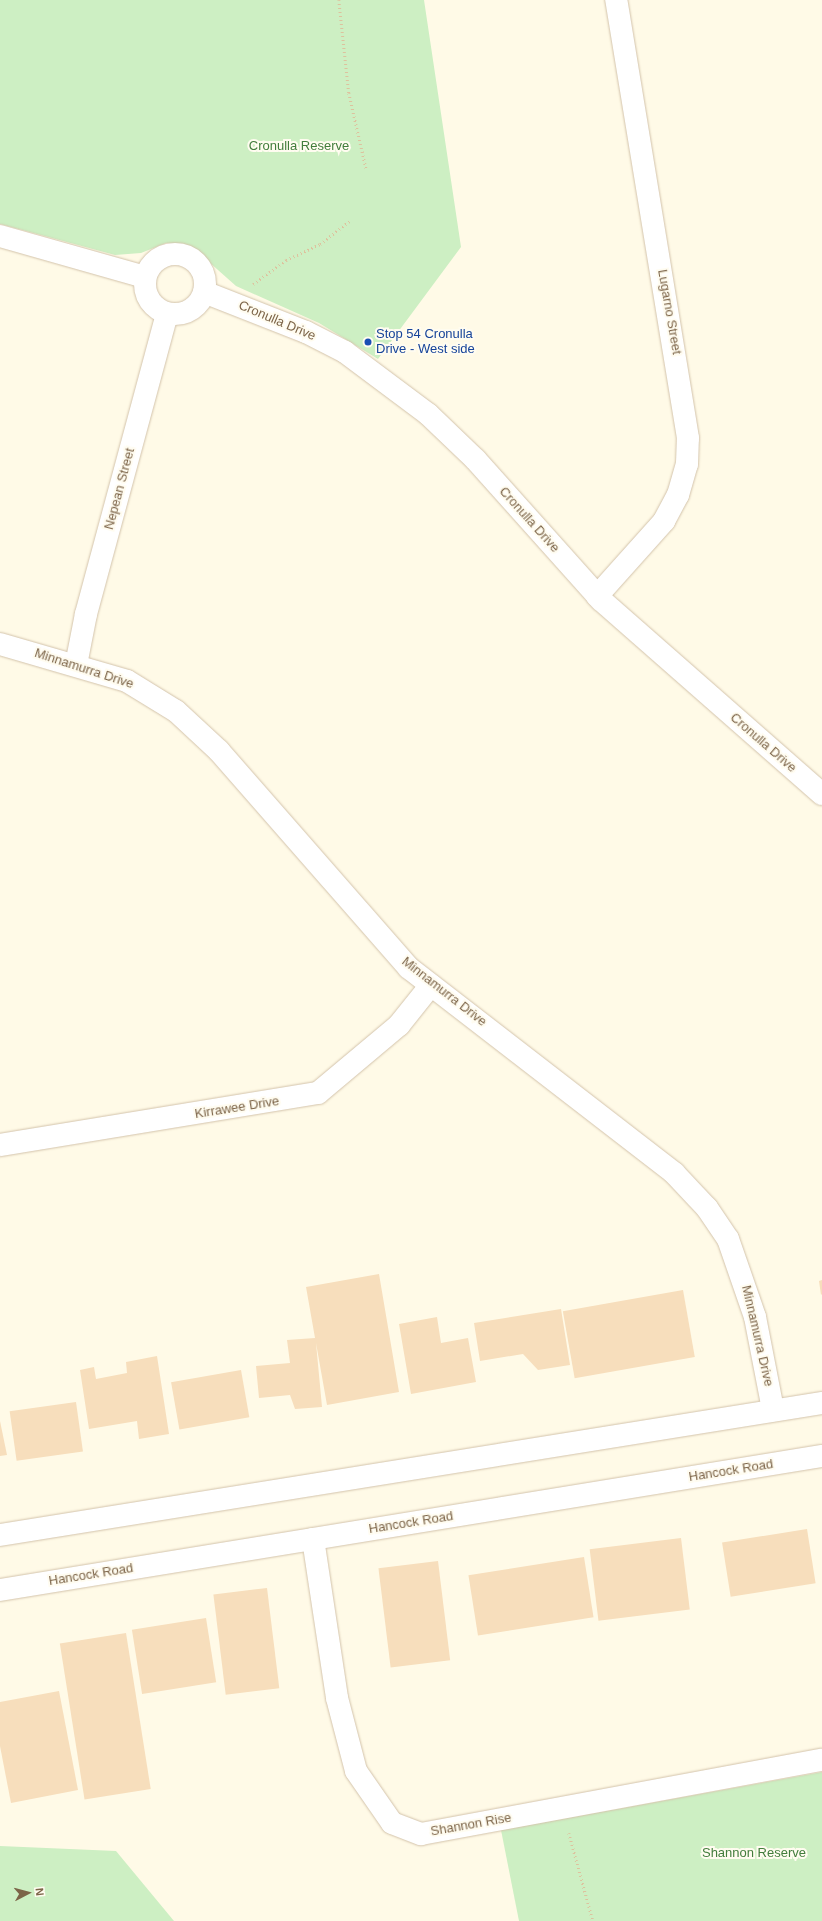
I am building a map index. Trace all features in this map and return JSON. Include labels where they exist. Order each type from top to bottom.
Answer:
[{"type":"street","name":"Lugarno Street","points":[[597,596],[664,521],[678,496],[687,464],[688,438],[616,0]]},
{"type":"street","points":[[0,236],[145,277]]},
{"type":"street","points":[[166,254],[182,254],[196,262],[202,271],[204,292],[196,306],[183,314],[167,314],[154,306],[146,293],[145,277],[152,263],[166,254]]},
{"type":"street","name":"Cronulla Drive","points":[[204,292],[244,306],[345,352],[428,414],[476,460],[597,596],[822,794]]},
{"type":"street","name":"Nepean Street","points":[[76,665],[86,614],[167,314]]},
{"type":"street","name":"Minnamurra Drive","points":[[0,644],[127,680],[153,694],[198,729],[375,932],[409,968],[662,1164],[707,1208],[728,1239],[744,1277],[755,1317],[773,1410]]},
{"type":"street","name":"Kirrawee Drive","points":[[0,1145],[318,1093],[399,1025],[431,985]]},
{"type":"street","points":[[0,1535],[822,1403]]},
{"type":"street","name":"Hancock Road","points":[[0,1590],[822,1456]]},
{"type":"street","name":"Shannon Rise","points":[[313,1539],[337,1698],[356,1771],[392,1823],[421,1834],[822,1760]]},
{"type":"path","points":[[339,0],[350,93],[366,168]]},
{"type":"path","points":[[244,306],[253,284],[286,260],[320,244],[351,220]]},
{"type":"path","points":[[562,1808],[593,1921]]},
{"type":"green space","name":"Cronulla Reserve","points":[[0,0],[424,0],[461,247],[378,359],[319,323],[236,286],[191,246],[166,243],[141,253],[115,255],[0,224]]},
{"type":"green space","name":"Shannon Reserve","points":[[822,1772],[822,1921],[519,1921],[501,1830]]},
{"type":"green space","points":[[0,1846],[116,1851],[174,1921],[0,1921]]},
{"type":"building","points":[[379,1274],[399,1392],[327,1405],[316,1343],[322,1407],[295,1409],[290,1395],[259,1398],[256,1366],[290,1363],[287,1340],[315,1338],[306,1287]]},
{"type":"building","points":[[822,1280],[822,1294],[821,1295],[819,1281]]},
{"type":"building","points":[[683,1290],[695,1357],[575,1378],[563,1311]]},
{"type":"building","points":[[561,1309],[570,1365],[538,1370],[523,1354],[480,1361],[474,1323]]},
{"type":"building","points":[[437,1317],[441,1343],[468,1338],[476,1382],[411,1394],[399,1324]]},
{"type":"building","points":[[157,1356],[169,1434],[139,1439],[137,1421],[89,1429],[80,1370],[94,1367],[96,1379],[127,1373],[126,1362]]},
{"type":"building","points":[[241,1370],[249,1417],[179,1430],[171,1382]]},
{"type":"building","points":[[76,1402],[83,1452],[17,1461],[10,1411]]},
{"type":"building","points":[[0,1421],[7,1455],[0,1456]]},
{"type":"building","points":[[807,1529],[816,1583],[731,1597],[722,1542]]},
{"type":"building","points":[[681,1538],[690,1609],[598,1621],[590,1549]]},
{"type":"building","points":[[584,1557],[594,1617],[478,1636],[468,1575]]},
{"type":"building","points":[[438,1561],[450,1660],[391,1668],[378,1568]]},
{"type":"building","points":[[267,1588],[279,1688],[226,1695],[213,1595]]},
{"type":"building","points":[[206,1618],[216,1682],[142,1694],[132,1630]]},
{"type":"building","points":[[126,1633],[151,1789],[85,1800],[60,1643]]},
{"type":"building","points":[[59,1691],[78,1790],[11,1803],[0,1746],[0,1702]]},
{"type":"place","name":"Stop 54 Cronulla Drive - West side","points":[[368,342]]}]
